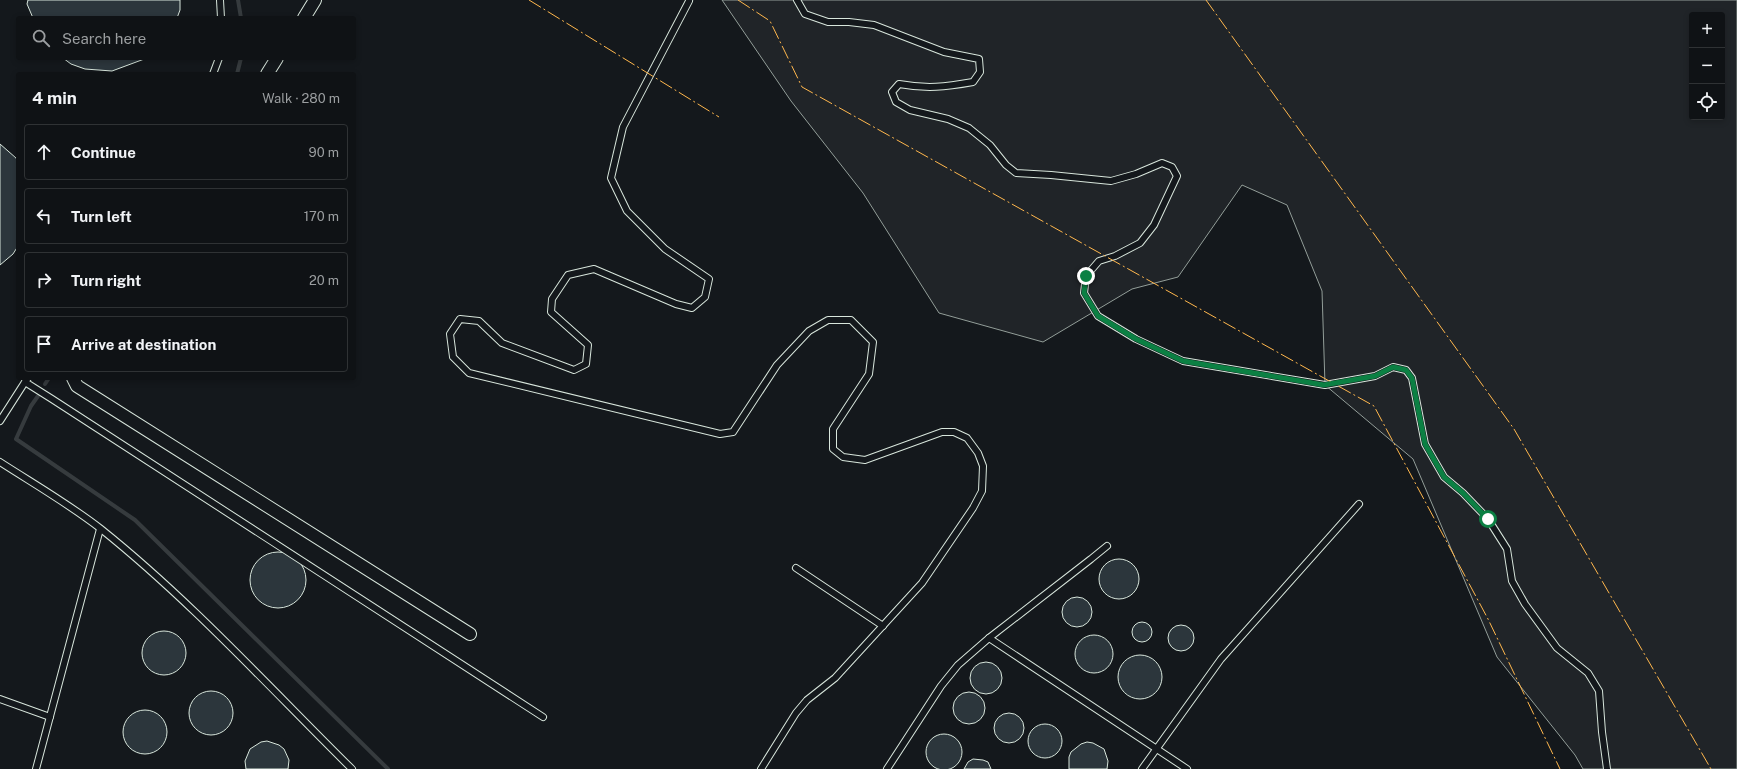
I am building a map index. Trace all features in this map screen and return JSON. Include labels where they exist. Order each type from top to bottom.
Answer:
[{"type":"street","points":[[305,16],[316,0]]},
{"type":"street","points":[[268,72],[276,60]]},
{"type":"street","points":[[74,380],[78,386],[470,634]]},
{"type":"lane","points":[[220,0],[222,16]]},
{"type":"lane","points":[[797,0],[804,14],[828,22],[849,22],[874,25],[944,52],[979,59],[980,72],[973,82],[950,86],[922,88],[899,84],[892,92],[896,102],[910,110],[948,119],[969,128],[990,145],[1006,166],[1016,173],[1051,174],[1111,181],[1136,174],[1162,163],[1172,167],[1177,176],[1154,224],[1140,243],[1115,256],[1099,261],[1086,276],[1084,293],[1098,316],[1136,339],[1183,361],[1324,385],[1375,376],[1393,367],[1406,370],[1412,378],[1425,444],[1444,477],[1463,493],[1488,519],[1507,549],[1512,581],[1525,604],[1557,648],[1588,673],[1599,692],[1602,732],[1608,769]]},
{"type":"lane","points":[[689,1],[623,127],[611,178],[627,211],[665,249],[710,280],[705,297],[692,308],[676,304],[594,269],[568,275],[552,299],[551,312],[588,345],[586,364],[574,370],[502,343],[479,321],[460,319],[450,334],[453,357],[469,373],[720,434],[733,432],[777,365],[809,331],[828,320],[851,320],[873,342],[869,374],[833,429],[833,449],[843,457],[865,460],[942,432],[954,432],[967,438],[978,453],[983,466],[982,490],[973,508],[922,582],[835,678],[807,700],[796,713],[762,769]]},
{"type":"lane","points":[[214,72],[218,60]]},
{"type":"lane","points":[[0,422],[27,380],[543,717]]},
{"type":"lane","points":[[0,462],[74,510],[100,529],[157,577],[352,769]]},
{"type":"lane","points":[[1142,769],[1221,659],[1360,504]]},
{"type":"lane","points":[[36,769],[100,529]]},
{"type":"lane","points":[[887,769],[941,686],[958,665],[989,638],[1107,546]]},
{"type":"lane","points":[[796,568],[882,626]]},
{"type":"lane","points":[[989,638],[1187,769]]},
{"type":"lane","points":[[0,699],[50,717]]},
{"type":"shaded area","points":[[722,0],[1737,0],[1737,769],[1583,769],[1575,755],[1497,657],[1413,459],[1325,385],[1322,291],[1287,205],[1242,185],[1178,277],[1132,289],[1043,342],[939,313],[863,193],[791,101]]},
{"type":"building","points":[[28,0],[180,0],[180,10],[178,16],[32,16],[27,4]]},
{"type":"building","points":[[66,60],[142,60],[112,71],[85,69],[71,64]]},
{"type":"building","points":[[0,144],[16,158],[16,249],[13,254],[0,265]]},
{"type":"building","points":[[273,552],[283,552],[298,560],[304,569],[306,580],[304,591],[298,600],[283,608],[273,608],[262,603],[255,596],[250,585],[250,575],[255,564],[262,557]]},
{"type":"building","points":[[1115,559],[1123,559],[1130,562],[1136,568],[1139,579],[1136,590],[1130,596],[1123,599],[1115,599],[1108,596],[1102,590],[1099,583],[1099,575],[1102,568],[1108,562]]},
{"type":"building","points":[[1077,597],[1088,601],[1092,612],[1088,623],[1077,627],[1066,623],[1062,612],[1066,601]]},
{"type":"building","points":[[1142,622],[1149,625],[1152,632],[1149,639],[1142,642],[1135,639],[1132,632],[1135,625]]},
{"type":"building","points":[[1181,625],[1190,629],[1194,638],[1190,647],[1181,651],[1172,647],[1168,638],[1172,629]]},
{"type":"building","points":[[160,631],[168,631],[173,632],[180,637],[185,644],[185,662],[180,669],[173,674],[160,675],[152,672],[145,665],[142,657],[142,649],[145,641],[152,634]]},
{"type":"building","points":[[1094,635],[1104,638],[1110,644],[1113,654],[1110,664],[1104,670],[1094,673],[1084,670],[1078,664],[1075,654],[1078,644],[1084,638]]},
{"type":"building","points":[[1140,655],[1152,659],[1158,665],[1162,677],[1158,689],[1152,695],[1140,699],[1128,695],[1122,689],[1118,677],[1122,665],[1128,659]]},
{"type":"building","points":[[989,662],[995,664],[1000,669],[1002,678],[1000,687],[995,692],[983,694],[977,692],[972,687],[970,675],[972,669],[977,664]]},
{"type":"building","points":[[207,691],[215,691],[220,692],[227,697],[232,704],[232,722],[227,729],[220,734],[207,735],[199,732],[192,725],[189,717],[189,709],[192,701],[199,694]]},
{"type":"building","points":[[966,692],[972,692],[981,696],[985,708],[981,720],[972,724],[966,724],[957,720],[953,711],[953,705],[957,696]]},
{"type":"building","points":[[141,710],[149,710],[154,711],[161,716],[166,723],[166,741],[161,748],[154,753],[141,754],[133,751],[126,744],[123,736],[123,728],[126,720],[133,713]]},
{"type":"building","points":[[1009,713],[1015,714],[1023,722],[1023,734],[1015,742],[1009,743],[1003,742],[995,734],[994,728],[995,722],[1003,714]]},
{"type":"building","points":[[1045,724],[1057,729],[1062,741],[1057,753],[1045,758],[1033,753],[1028,741],[1033,729]]},
{"type":"building","points":[[948,734],[957,739],[961,745],[961,759],[957,765],[948,770],[940,770],[931,765],[927,759],[926,748],[931,739],[937,735]]},
{"type":"building","points":[[267,741],[279,745],[284,749],[289,760],[288,769],[246,769],[245,761],[250,749],[261,742]]},
{"type":"building","points":[[1087,742],[1093,743],[1104,749],[1108,761],[1107,769],[1069,769],[1069,757],[1071,752],[1081,744]]},
{"type":"building","points":[[973,759],[988,762],[991,769],[964,769],[968,762]]},
{"type":"waterway","points":[[238,0],[241,16]]},
{"type":"waterway","points":[[238,72],[240,60]]},
{"type":"waterway","points":[[45,384],[48,380]]},
{"type":"waterway","points":[[38,396],[31,406],[16,439],[135,520],[388,769]]},
{"type":"power","points":[[529,0],[719,117]]},
{"type":"power","points":[[738,0],[770,21],[802,87],[1374,406],[1488,619],[1560,769]]},
{"type":"power","points":[[1206,0],[1514,429],[1711,769]]},
{"type":"route","points":[[1086,276],[1084,293],[1098,316],[1136,339],[1183,361],[1324,385],[1375,376],[1393,367],[1406,370],[1412,378],[1425,444],[1444,477],[1463,493],[1488,519]]}]
